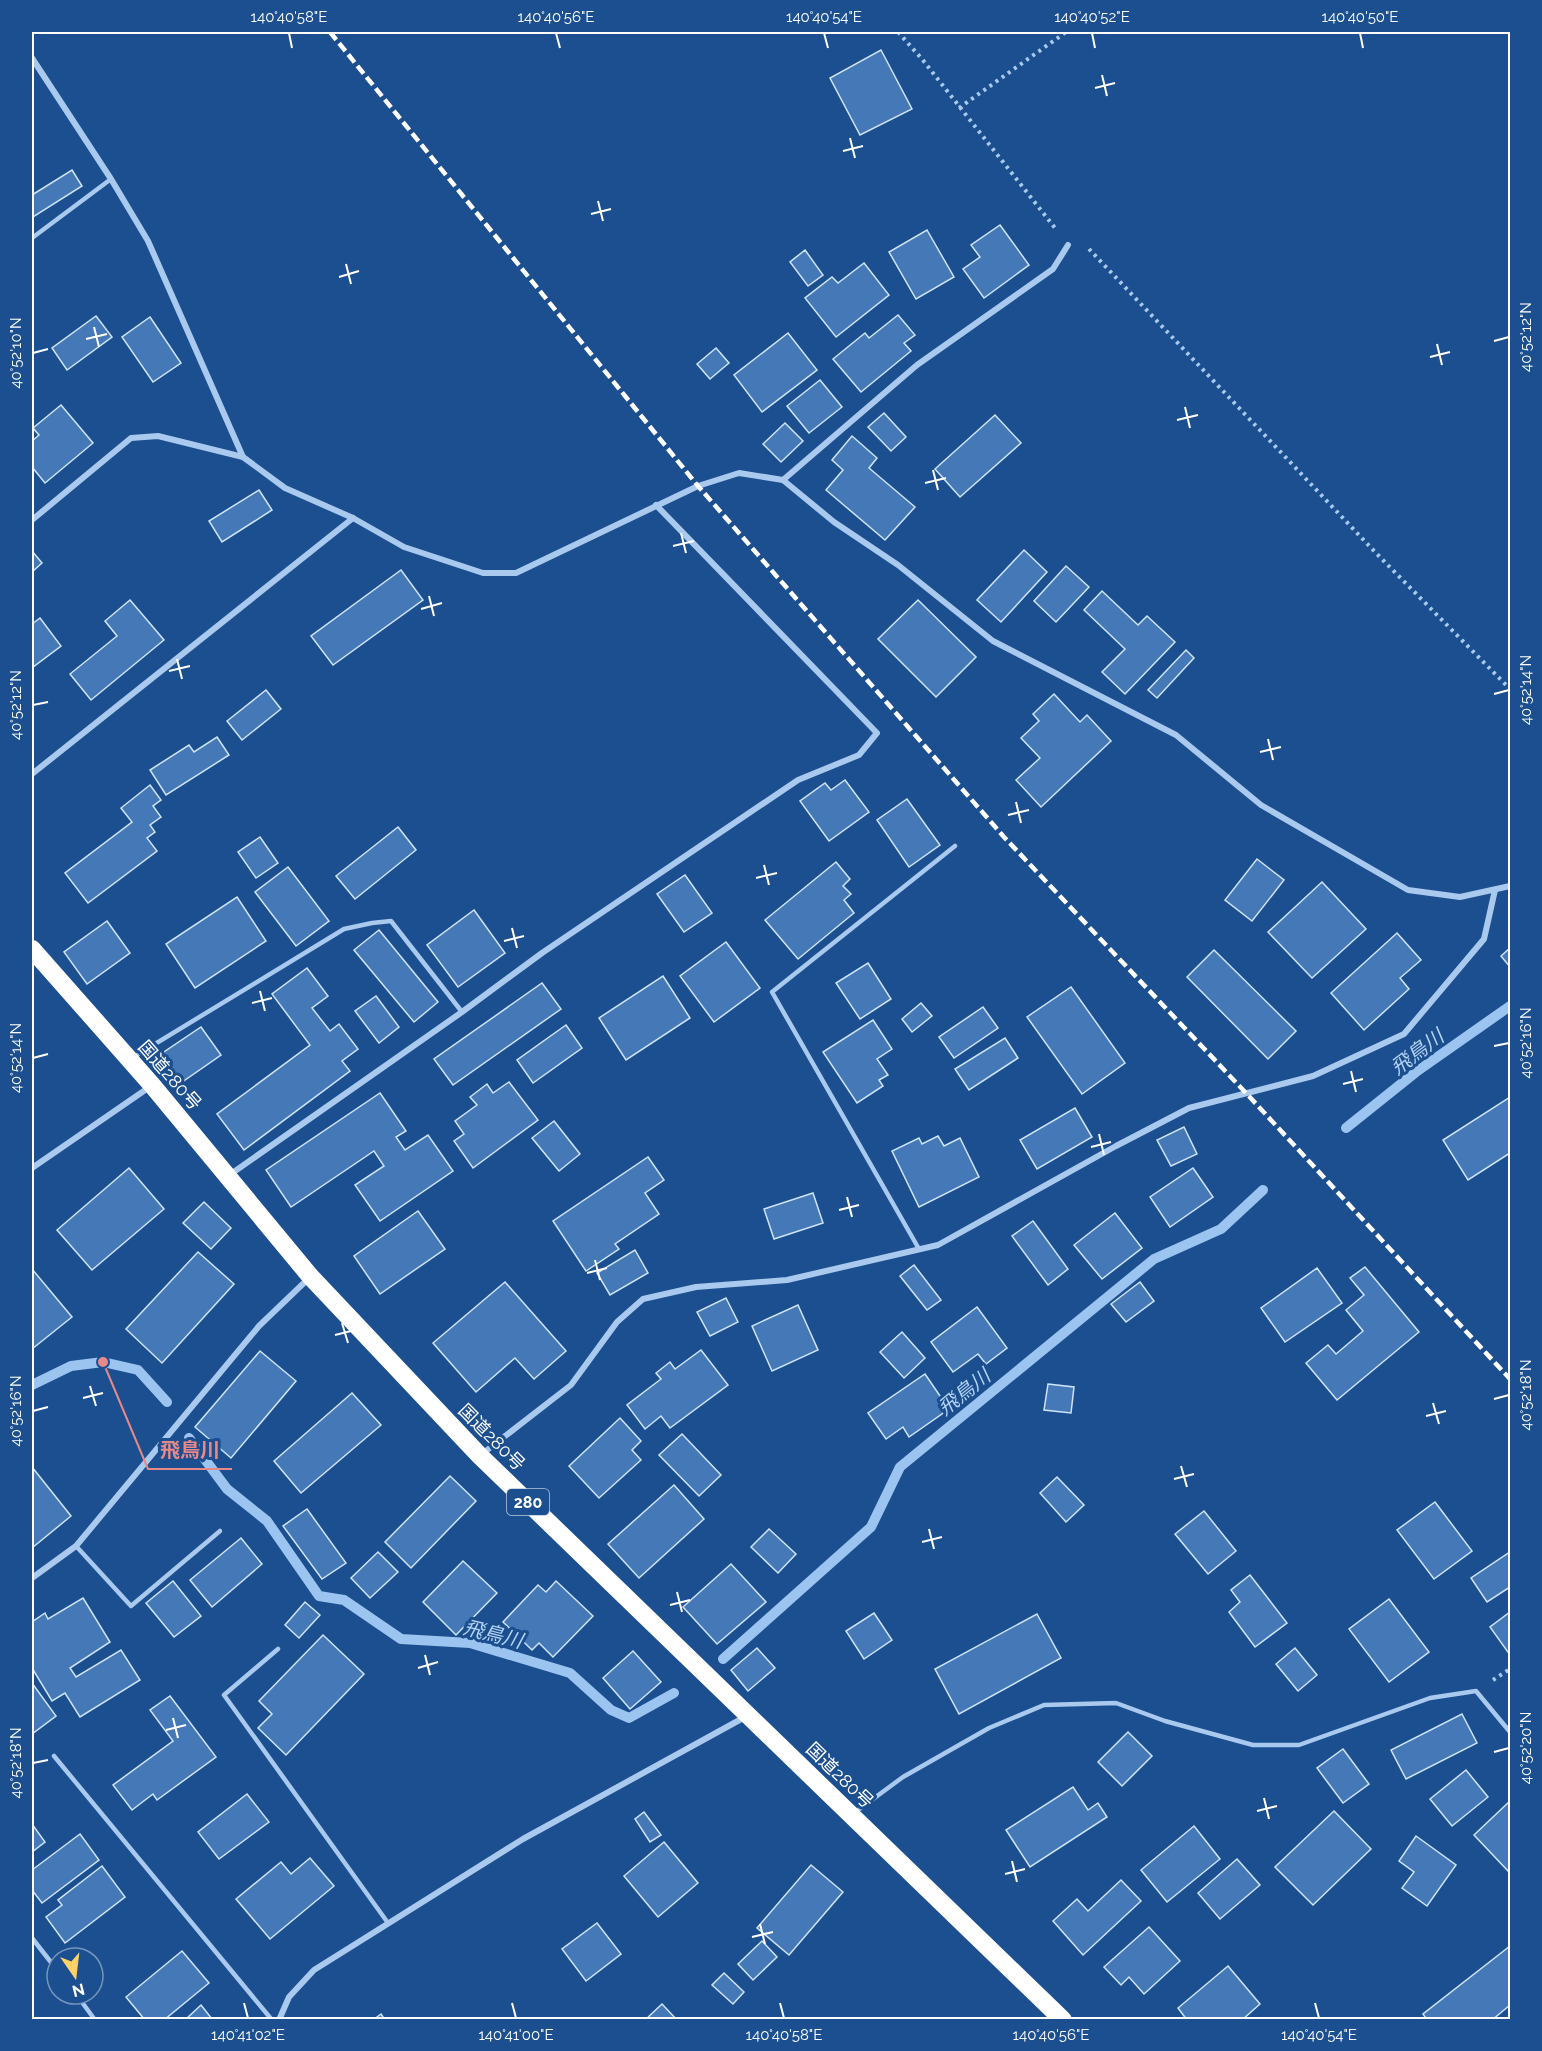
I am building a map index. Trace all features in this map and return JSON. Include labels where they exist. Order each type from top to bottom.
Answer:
[{"type":"highway","name":"国道280号","points":[[32,949],[152,1085],[310,1276],[480,1456],[1063,2019]]},
{"type":"street","points":[[32,58],[111,179],[148,241],[243,457]]},
{"type":"street","points":[[783,480],[917,365],[1053,270],[1068,245]]},
{"type":"street","points":[[32,520],[131,438],[158,436],[243,457],[285,488],[353,518],[404,547],[483,573],[516,573],[698,486],[739,473],[783,480],[834,522],[898,565],[993,641],[1176,735],[1261,805],[1408,890],[1460,897],[1510,886]]},
{"type":"street","points":[[228,1176],[542,953],[798,780],[859,754],[877,733],[656,505]]},
{"type":"street","points":[[32,774],[353,518]]},
{"type":"street","points":[[480,1456],[571,1385],[617,1322],[643,1299],[696,1287],[787,1280],[938,1245],[1189,1108],[1312,1076],[1404,1034],[1484,939],[1495,890]]},
{"type":"street","points":[[32,1168],[152,1085]]},
{"type":"street","points":[[32,1578],[76,1546],[259,1326],[310,1276]]},
{"type":"street","points":[[279,2019],[289,1998],[314,1970],[523,1839],[748,1715]]},
{"type":"lane","points":[[32,238],[111,179]]},
{"type":"lane","points":[[920,1249],[772,992],[955,846]]},
{"type":"lane","points":[[129,1060],[344,929],[372,922],[391,921],[462,1012]]},
{"type":"lane","points":[[76,1546],[131,1606],[220,1531]]},
{"type":"lane","points":[[278,1649],[224,1695],[388,1923]]},
{"type":"lane","points":[[852,1815],[903,1777],[989,1728],[1044,1705],[1116,1702],[1165,1721],[1253,1745],[1299,1745],[1430,1698],[1476,1691],[1510,1732]]},
{"type":"lane","points":[[54,1756],[272,2019]]},
{"type":"lane","points":[[32,1938],[45,1955]]},
{"type":"lane","points":[[85,2006],[95,2019]]},
{"type":"path","points":[[898,32],[922,59],[1068,245],[1091,249],[1375,552],[1510,689]]},
{"type":"path","points":[[959,108],[1066,32]]},
{"type":"building","points":[[881,50],[912,109],[860,135],[830,78]]},
{"type":"building","points":[[72,170],[82,186],[33,217],[32,195]]},
{"type":"building","points":[[1000,225],[1029,265],[984,298],[963,269],[980,257],[971,245]]},
{"type":"building","points":[[927,230],[954,277],[916,299],[889,252]]},
{"type":"building","points":[[805,250],[823,275],[808,286],[790,262]]},
{"type":"building","points":[[864,263],[889,295],[836,337],[805,298],[832,277],[838,283]]},
{"type":"building","points":[[898,315],[915,335],[904,343],[911,351],[861,392],[833,359],[865,333],[869,338]]},
{"type":"building","points":[[96,316],[112,337],[67,370],[52,348]]},
{"type":"building","points":[[150,317],[181,363],[153,382],[122,337]]},
{"type":"building","points":[[788,333],[817,370],[762,412],[734,375]]},
{"type":"building","points":[[716,348],[729,363],[710,379],[697,364]]},
{"type":"building","points":[[820,380],[842,407],[809,433],[787,406]]},
{"type":"building","points":[[61,405],[93,443],[45,483],[32,467],[32,441],[39,435],[33,428]]},
{"type":"building","points":[[884,413],[906,437],[891,451],[868,427]]},
{"type":"building","points":[[995,415],[1021,443],[960,497],[935,469]]},
{"type":"building","points":[[785,423],[803,441],[781,462],[763,444]]},
{"type":"building","points":[[852,436],[877,458],[869,468],[915,507],[885,540],[826,490],[843,470],[832,460]]},
{"type":"building","points":[[259,490],[272,510],[222,542],[209,521]]},
{"type":"building","points":[[1024,550],[1047,572],[1001,622],[977,600]]},
{"type":"building","points":[[32,551],[42,563],[32,572]]},
{"type":"building","points":[[1066,566],[1089,587],[1056,622],[1034,601]]},
{"type":"building","points":[[401,570],[423,600],[333,665],[311,636]]},
{"type":"building","points":[[1102,591],[1138,625],[1147,616],[1175,642],[1125,694],[1102,672],[1125,649],[1084,610]]},
{"type":"building","points":[[130,600],[164,640],[91,700],[70,674],[117,636],[105,621]]},
{"type":"building","points":[[918,600],[976,657],[936,697],[878,639]]},
{"type":"building","points":[[40,618],[61,646],[33,667],[32,624]]},
{"type":"building","points":[[1186,650],[1194,658],[1157,698],[1148,690]]},
{"type":"building","points":[[266,690],[281,709],[242,740],[227,721]]},
{"type":"building","points":[[1054,694],[1080,722],[1087,715],[1111,741],[1041,807],[1016,780],[1040,758],[1021,738],[1039,721],[1033,714]]},
{"type":"building","points":[[217,737],[229,755],[166,795],[150,770],[189,745],[194,752]]},
{"type":"building","points":[[845,780],[869,812],[829,841],[800,801],[825,783],[831,790]]},
{"type":"building","points":[[150,785],[161,800],[153,806],[161,817],[150,825],[155,832],[147,838],[157,851],[88,903],[65,873],[132,822],[121,808]]},
{"type":"building","points":[[907,799],[940,845],[909,867],[877,820]]},
{"type":"building","points":[[398,827],[416,850],[355,899],[336,876]]},
{"type":"building","points":[[260,837],[278,863],[256,878],[238,852]]},
{"type":"building","points":[[1257,859],[1284,880],[1252,921],[1225,900]]},
{"type":"building","points":[[836,862],[850,879],[843,886],[851,894],[844,900],[854,913],[798,959],[765,920]]},
{"type":"building","points":[[288,867],[329,921],[296,946],[255,892]]},
{"type":"building","points":[[685,875],[712,913],[684,932],[657,894]]},
{"type":"building","points":[[1322,882],[1366,929],[1312,978],[1268,932]]},
{"type":"building","points":[[237,897],[266,941],[195,988],[166,944]]},
{"type":"building","points":[[474,910],[505,953],[458,987],[427,945]]},
{"type":"building","points":[[107,921],[130,953],[87,984],[64,952]]},
{"type":"building","points":[[379,930],[438,1002],[414,1022],[354,950]]},
{"type":"building","points":[[1397,933],[1421,960],[1400,978],[1409,989],[1364,1030],[1331,993]]},
{"type":"building","points":[[726,942],[760,988],[714,1022],[680,976]]},
{"type":"building","points":[[1510,948],[1510,967],[1501,956]]},
{"type":"building","points":[[1214,950],[1296,1031],[1268,1059],[1187,977]]},
{"type":"building","points":[[868,963],[891,999],[860,1019],[836,983]]},
{"type":"building","points":[[307,968],[328,996],[312,1008],[330,1031],[339,1024],[358,1049],[342,1061],[350,1071],[244,1150],[217,1114],[310,1045],[272,994]]},
{"type":"building","points":[[663,976],[690,1018],[626,1060],[599,1018]]},
{"type":"building","points":[[542,983],[561,1009],[453,1085],[434,1059]]},
{"type":"building","points":[[1071,987],[1125,1063],[1082,1094],[1027,1017]]},
{"type":"building","points":[[376,996],[399,1027],[379,1043],[355,1011]]},
{"type":"building","points":[[921,1003],[932,1016],[912,1032],[902,1019]]},
{"type":"building","points":[[983,1007],[998,1028],[954,1058],[939,1037]]},
{"type":"building","points":[[873,1020],[892,1049],[877,1059],[888,1075],[879,1080],[883,1086],[857,1103],[823,1052]]},
{"type":"building","points":[[566,1025],[582,1048],[533,1083],[517,1060]]},
{"type":"building","points":[[201,1027],[221,1055],[175,1087],[155,1058]]},
{"type":"building","points":[[1005,1038],[1018,1058],[969,1090],[955,1069]]},
{"type":"building","points":[[509,1082],[538,1120],[473,1168],[454,1141],[464,1134],[455,1121],[477,1105],[470,1097],[487,1084],[493,1093]]},
{"type":"building","points":[[380,1093],[406,1131],[396,1137],[405,1150],[428,1135],[453,1171],[380,1221],[355,1185],[384,1166],[374,1151],[291,1207],[266,1170]]},
{"type":"building","points":[[1510,1097],[1510,1153],[1468,1180],[1443,1140]]},
{"type":"building","points":[[1075,1108],[1092,1137],[1037,1169],[1020,1140]]},
{"type":"building","points":[[554,1121],[580,1154],[559,1171],[532,1138]]},
{"type":"building","points":[[1184,1127],[1197,1154],[1171,1166],[1157,1140]]},
{"type":"building","points":[[938,1136],[944,1146],[960,1138],[979,1177],[919,1207],[892,1151],[919,1138],[922,1144]]},
{"type":"building","points":[[648,1157],[664,1180],[645,1193],[659,1214],[615,1244],[619,1249],[586,1271],[553,1221]]},
{"type":"building","points":[[129,1168],[164,1209],[92,1270],[57,1230]]},
{"type":"building","points":[[1193,1168],[1213,1197],[1170,1227],[1150,1197]]},
{"type":"building","points":[[813,1193],[823,1223],[774,1239],[764,1209]]},
{"type":"building","points":[[204,1202],[231,1228],[211,1249],[183,1223]]},
{"type":"building","points":[[418,1211],[445,1249],[380,1294],[354,1256]]},
{"type":"building","points":[[1115,1213],[1142,1248],[1102,1279],[1074,1245]]},
{"type":"building","points":[[1033,1221],[1068,1269],[1048,1285],[1012,1236]]},
{"type":"building","points":[[635,1250],[648,1273],[610,1295],[597,1273]]},
{"type":"building","points":[[198,1252],[234,1284],[162,1363],[126,1329]]},
{"type":"building","points":[[914,1265],[941,1300],[927,1310],[900,1276]]},
{"type":"building","points":[[1365,1267],[1419,1332],[1337,1400],[1306,1363],[1328,1345],[1336,1354],[1363,1331],[1346,1310],[1364,1295],[1350,1278]]},
{"type":"building","points":[[1317,1268],[1342,1303],[1285,1342],[1261,1308]]},
{"type":"building","points":[[32,1269],[72,1317],[32,1349]]},
{"type":"building","points":[[505,1282],[566,1351],[534,1379],[515,1358],[476,1392],[433,1343]]},
{"type":"building","points":[[1140,1282],[1154,1301],[1126,1322],[1111,1304]]},
{"type":"building","points":[[726,1298],[738,1322],[710,1336],[697,1312]]},
{"type":"building","points":[[798,1305],[818,1350],[772,1371],[752,1326]]},
{"type":"building","points":[[977,1307],[1007,1348],[986,1364],[978,1354],[953,1372],[931,1342]]},
{"type":"building","points":[[902,1332],[925,1358],[904,1378],[880,1352]]},
{"type":"building","points":[[701,1350],[728,1385],[670,1428],[661,1416],[645,1429],[627,1405],[661,1379],[656,1373],[670,1362],[675,1369]]},
{"type":"building","points":[[260,1351],[296,1381],[231,1458],[195,1427]]},
{"type":"building","points":[[925,1374],[949,1409],[909,1437],[903,1427],[886,1439],[868,1413]]},
{"type":"building","points":[[1048,1384],[1074,1387],[1071,1413],[1044,1410]]},
{"type":"building","points":[[352,1393],[381,1425],[301,1493],[274,1461]]},
{"type":"building","points":[[620,1418],[641,1441],[632,1450],[641,1460],[599,1498],[569,1466]]},
{"type":"building","points":[[682,1434],[721,1475],[699,1496],[659,1455]]},
{"type":"building","points":[[32,1467],[71,1516],[32,1548]]},
{"type":"building","points":[[450,1476],[476,1501],[411,1568],[385,1542]]},
{"type":"building","points":[[1057,1477],[1084,1505],[1066,1522],[1040,1493]]},
{"type":"building","points":[[674,1485],[704,1519],[639,1578],[608,1544]]},
{"type":"building","points":[[1435,1502],[1472,1551],[1434,1579],[1397,1530]]},
{"type":"building","points":[[307,1509],[346,1563],[322,1579],[283,1526]]},
{"type":"building","points":[[1204,1511],[1236,1551],[1208,1574],[1175,1534]]},
{"type":"building","points":[[769,1529],[796,1554],[778,1573],[751,1547]]},
{"type":"building","points":[[241,1538],[262,1564],[212,1607],[190,1580]]},
{"type":"building","points":[[378,1552],[398,1572],[370,1598],[351,1578]]},
{"type":"building","points":[[1510,1552],[1510,1587],[1487,1602],[1471,1578]]},
{"type":"building","points":[[463,1561],[497,1593],[456,1635],[423,1602]]},
{"type":"building","points":[[731,1564],[766,1602],[717,1644],[683,1607]]},
{"type":"building","points":[[1250,1575],[1287,1623],[1255,1647],[1229,1612],[1240,1602],[1231,1590]]},
{"type":"building","points":[[173,1581],[201,1616],[174,1637],[146,1603]]},
{"type":"building","points":[[556,1581],[593,1616],[553,1657],[539,1643],[532,1650],[503,1622],[538,1585],[546,1592]]},
{"type":"building","points":[[83,1598],[110,1642],[70,1668],[76,1677],[121,1650],[140,1680],[80,1717],[65,1693],[52,1701],[32,1668],[32,1622],[45,1613],[48,1619]]},
{"type":"building","points":[[1389,1599],[1429,1652],[1389,1682],[1349,1629]]},
{"type":"building","points":[[305,1602],[320,1615],[299,1638],[285,1625]]},
{"type":"building","points":[[1510,1612],[1510,1655],[1490,1627]]},
{"type":"building","points":[[874,1613],[892,1640],[864,1659],[846,1631]]},
{"type":"building","points":[[1037,1614],[1061,1658],[959,1714],[935,1669]]},
{"type":"building","points":[[323,1635],[364,1674],[286,1755],[258,1728],[272,1714],[259,1701]]},
{"type":"building","points":[[757,1648],[775,1668],[748,1691],[731,1670]]},
{"type":"building","points":[[1295,1648],[1317,1675],[1298,1691],[1276,1664]]},
{"type":"building","points":[[633,1651],[661,1682],[630,1709],[603,1678]]},
{"type":"building","points":[[32,1683],[56,1716],[32,1734]]},
{"type":"building","points":[[170,1696],[216,1757],[157,1800],[153,1794],[132,1810],[113,1785],[173,1741],[150,1710]]},
{"type":"building","points":[[1462,1714],[1477,1743],[1406,1779],[1391,1750]]},
{"type":"building","points":[[1128,1732],[1152,1756],[1122,1786],[1098,1762]]},
{"type":"building","points":[[1343,1749],[1369,1784],[1343,1803],[1317,1768]]},
{"type":"building","points":[[1466,1770],[1488,1797],[1452,1826],[1430,1799]]},
{"type":"building","points":[[1073,1787],[1088,1810],[1098,1803],[1107,1817],[1030,1867],[1006,1830]]},
{"type":"building","points":[[247,1794],[269,1822],[219,1859],[198,1832]]},
{"type":"building","points":[[1510,1801],[1510,1873],[1474,1835]]},
{"type":"building","points":[[1334,1811],[1371,1849],[1313,1905],[1275,1867]]},
{"type":"building","points":[[644,1812],[661,1835],[650,1842],[635,1819]]},
{"type":"building","points":[[32,1824],[45,1842],[32,1852]]},
{"type":"building","points":[[1194,1826],[1220,1859],[1167,1902],[1141,1870]]},
{"type":"building","points":[[80,1834],[99,1860],[42,1903],[32,1890],[32,1870]]},
{"type":"building","points":[[1416,1836],[1456,1865],[1427,1906],[1402,1888],[1414,1872],[1399,1861]]},
{"type":"building","points":[[664,1842],[698,1883],[658,1917],[624,1876]]},
{"type":"building","points":[[310,1858],[334,1886],[270,1939],[236,1899],[281,1862],[291,1874]]},
{"type":"building","points":[[1237,1859],[1260,1885],[1220,1919],[1198,1893]]},
{"type":"building","points":[[811,1865],[843,1892],[789,1955],[757,1928]]},
{"type":"building","points":[[102,1866],[125,1897],[65,1943],[46,1917],[62,1905],[58,1900]]},
{"type":"building","points":[[1121,1880],[1141,1901],[1083,1955],[1053,1921],[1077,1899],[1088,1911]]},
{"type":"building","points":[[597,1923],[621,1954],[586,1981],[562,1949]]},
{"type":"building","points":[[1149,1927],[1180,1961],[1144,1994],[1129,1977],[1121,1985],[1104,1967]]},
{"type":"building","points":[[762,1941],[777,1957],[753,1980],[738,1964]]},
{"type":"building","points":[[1510,1946],[1510,2005],[1492,2020],[1427,2020],[1423,2014]]},
{"type":"building","points":[[182,1951],[209,1983],[164,2020],[145,2020],[126,1997]]},
{"type":"building","points":[[1228,1966],[1260,2004],[1242,2020],[1187,2020],[1178,2008]]},
{"type":"building","points":[[724,1973],[744,1992],[733,2004],[712,1985]]},
{"type":"building","points":[[662,2004],[677,2020],[645,2020]]},
{"type":"building","points":[[201,2005],[212,2019],[185,2020]]},
{"type":"building","points":[[381,2014],[385,2020],[373,2020]]},
{"type":"waterway","name":"飛鳥川","points":[[1346,1128],[1416,1072],[1510,1006]]},
{"type":"waterway","name":"飛鳥川","points":[[723,1659],[871,1527],[900,1467],[1154,1259],[1221,1229],[1263,1190]]},
{"type":"waterway","name":"飛鳥川","points":[[32,1385],[71,1366],[103,1362],[138,1370],[167,1402]]},
{"type":"waterway","name":"飛鳥川","points":[[189,1438],[227,1489],[267,1521],[319,1596],[344,1600],[401,1639],[470,1643],[570,1673],[611,1710],[629,1718],[674,1693]]},
{"type":"railway","points":[[330,32],[698,486],[1004,837],[1246,1093],[1510,1379]]},
{"type":"place","name":"飛鳥川","points":[[103,1362]]}]
